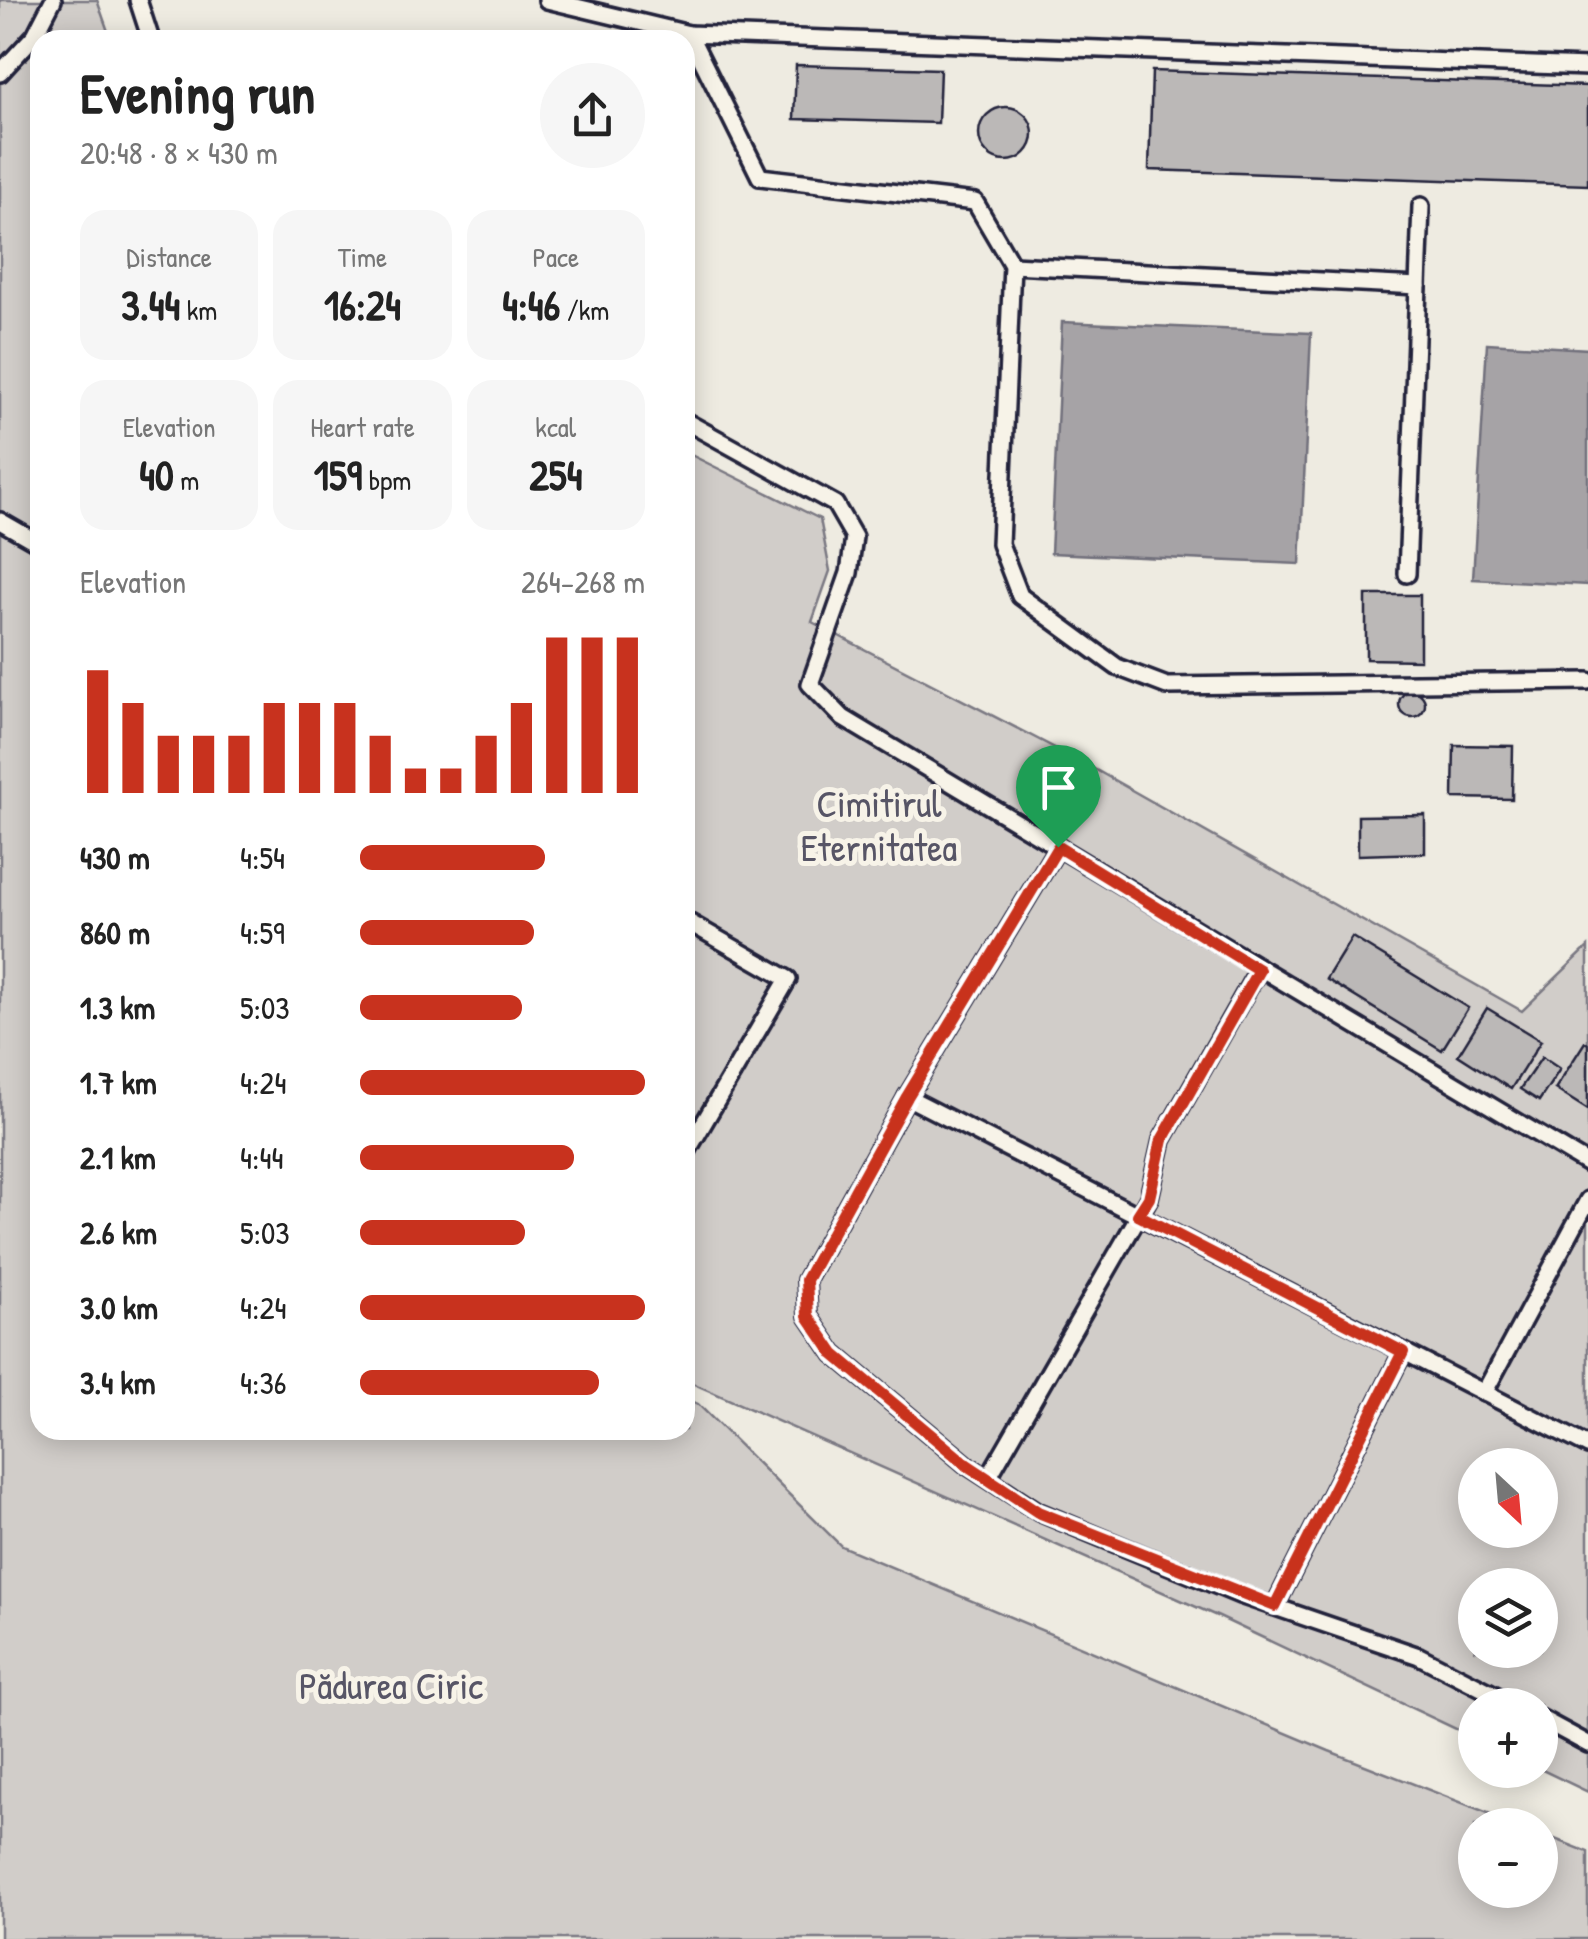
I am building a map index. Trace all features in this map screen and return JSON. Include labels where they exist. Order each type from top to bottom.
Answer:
[{"type":"lane","points":[[38,30],[53,0]]},
{"type":"lane","points":[[138,0],[148,30]]},
{"type":"lane","points":[[547,0],[672,30]]},
{"type":"lane","points":[[695,34],[1588,67]]},
{"type":"lane","points":[[0,74],[30,42]]},
{"type":"lane","points":[[695,46],[760,177],[974,202],[1012,265],[1000,544],[1020,596],[1117,667],[1167,686],[1588,682]]},
{"type":"lane","points":[[1407,574],[1422,206]]},
{"type":"lane","points":[[1012,265],[1418,286]]},
{"type":"lane","points":[[695,427],[836,504],[854,538],[849,573],[810,684],[843,718],[1588,1164]]},
{"type":"lane","points":[[0,521],[30,538]]},
{"type":"lane","points":[[1058,847],[907,1097],[806,1280],[808,1316],[834,1354],[988,1478],[1038,1512],[1275,1606],[1419,1656],[1482,1688]]},
{"type":"lane","points":[[695,926],[788,979],[695,1138]]},
{"type":"lane","points":[[988,1478],[1149,1198],[1162,1140],[1259,970]]},
{"type":"lane","points":[[907,1097],[1588,1446]]},
{"type":"lane","points":[[1484,1393],[1588,1200]]},
{"type":"lane","points":[[1275,1606],[1403,1352]]},
{"type":"lane","points":[[1558,1728],[1588,1744]]},
{"type":"green space","name":"Pădurea Ciric","points":[[0,0],[97,0],[108,30],[30,30],[30,1440],[695,1440],[695,1403],[841,1546],[1329,1751],[1475,1808],[1458,1808],[1458,1908],[1558,1908],[1558,1840],[1588,1852],[1588,1939],[0,1939]]},
{"type":"green space","name":"Cimitirul Eternitatea","points":[[695,457],[820,519],[830,571],[812,622],[1082,762],[1522,1011],[1588,947],[1588,1792],[1558,1778],[1558,1688],[1458,1688],[1458,1730],[1219,1617],[695,1384]]},
{"type":"shaded area","points":[[1062,322],[1311,333],[1300,564],[1051,553]]},
{"type":"shaded area","points":[[1487,343],[1588,349],[1588,585],[1473,579]]},
{"type":"building","points":[[796,65],[940,69],[938,123],[794,119]]},
{"type":"building","points":[[1152,71],[1588,86],[1588,185],[1149,170]]},
{"type":"building","points":[[1006,107],[1025,115],[1033,134],[1025,153],[1006,161],[987,153],[979,134],[987,115]]},
{"type":"building","points":[[1366,595],[1420,595],[1420,660],[1366,659]]},
{"type":"building","points":[[1412,691],[1421,695],[1425,704],[1421,713],[1412,717],[1403,713],[1399,704],[1403,695]]},
{"type":"building","points":[[1454,745],[1513,746],[1512,799],[1453,798]]},
{"type":"building","points":[[1425,815],[1425,853],[1358,855],[1358,816]]},
{"type":"building","points":[[1352,937],[1468,1008],[1442,1050],[1326,979]]},
{"type":"building","points":[[1487,1008],[1541,1041],[1511,1089],[1458,1055]]},
{"type":"building","points":[[1585,1042],[1588,1044],[1588,1110],[1555,1089]]},
{"type":"building","points":[[1542,1057],[1560,1069],[1539,1101],[1520,1089]]},
{"type":"route","points":[[1058,847],[1259,970],[1162,1140],[1149,1198],[1138,1215],[1403,1352],[1275,1606],[1038,1512],[967,1465],[834,1354],[808,1316],[806,1280],[907,1097],[1058,847]]}]
